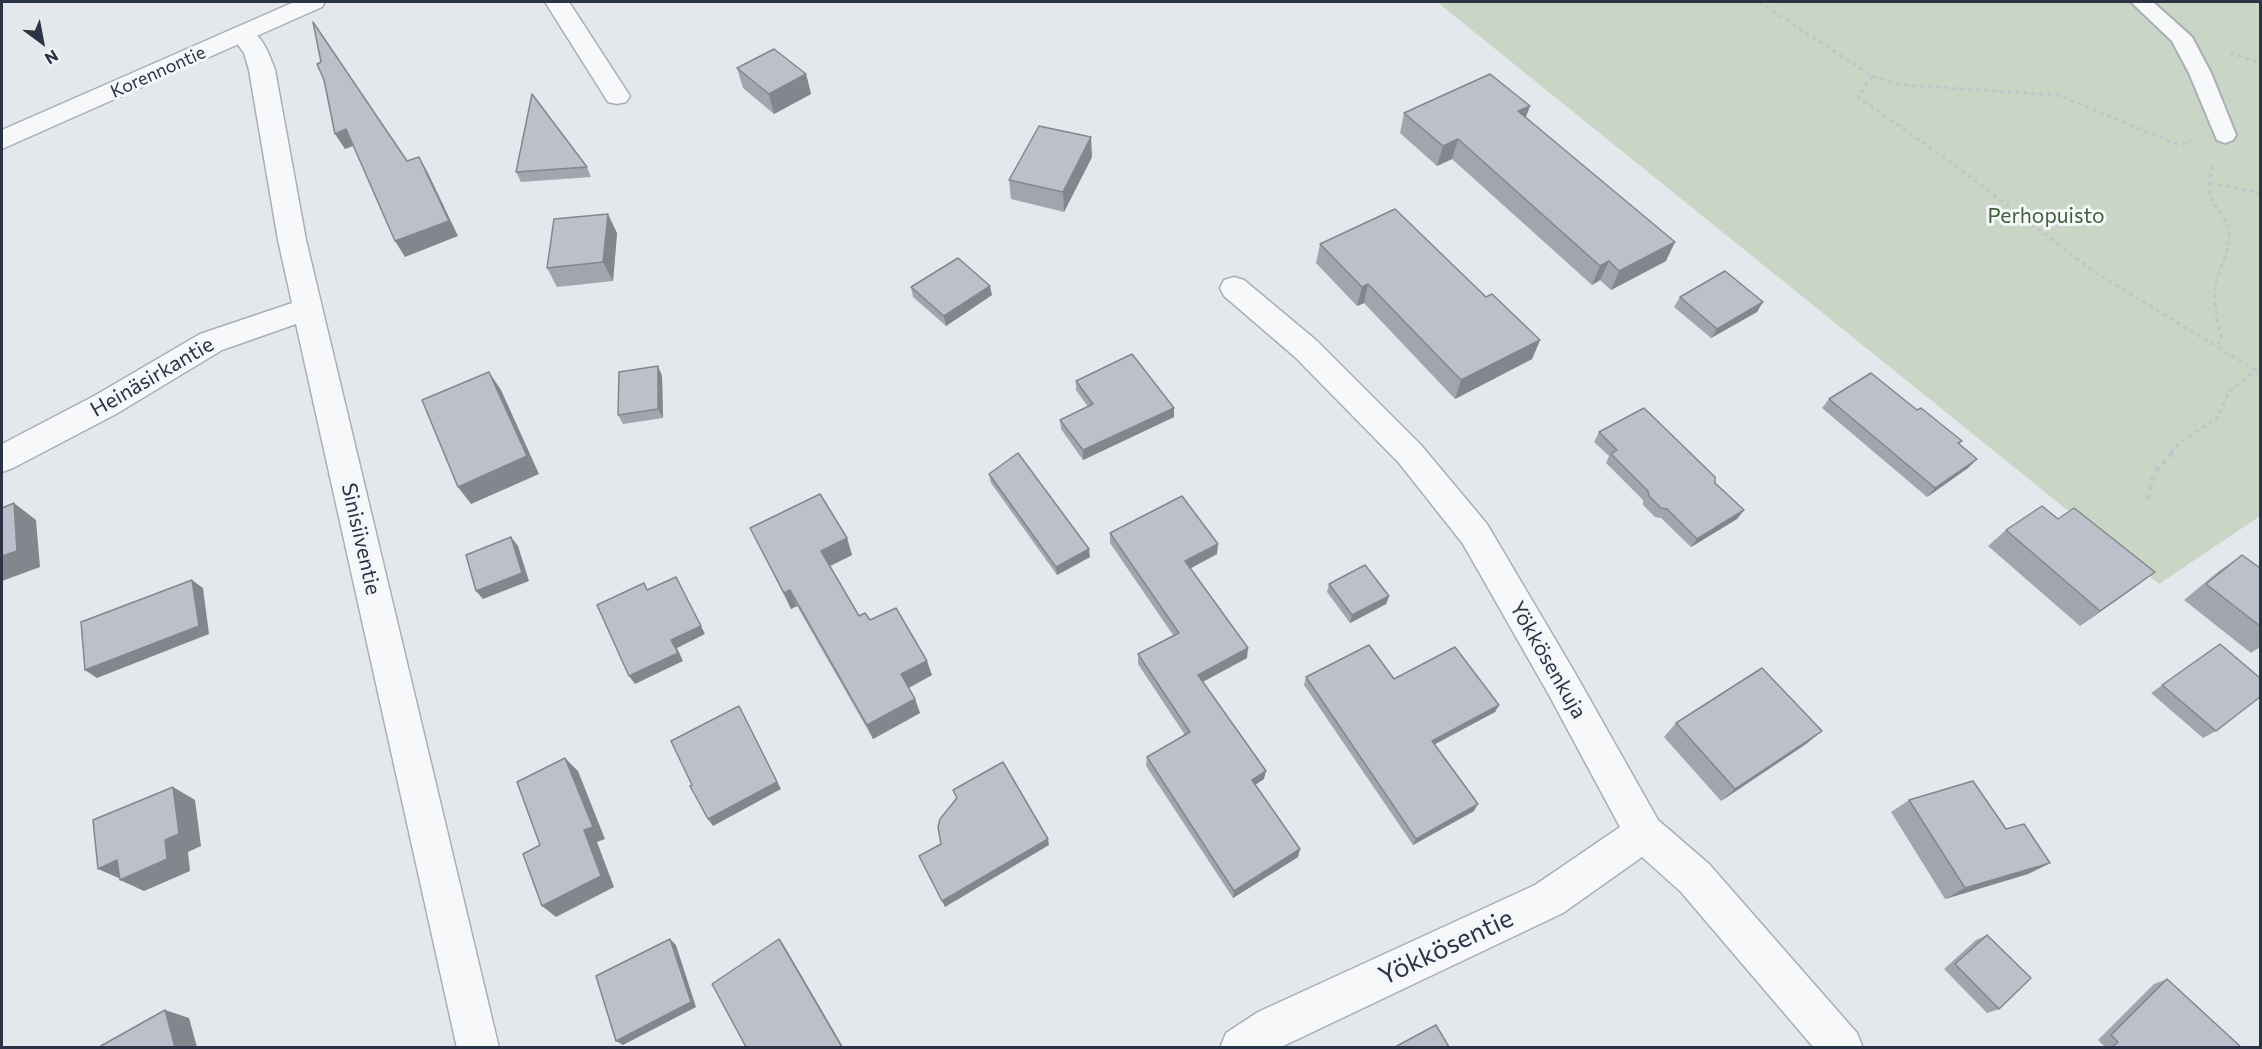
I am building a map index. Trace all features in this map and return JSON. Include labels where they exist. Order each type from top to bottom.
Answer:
[{"type":"street","name":"Korennontie","points":[[2,140],[313,2]]},
{"type":"street","points":[[557,2],[617,96]]},
{"type":"street","name":"Sinisiiventie","points":[[242,34],[252,46],[262,70],[292,240],[478,1047]]},
{"type":"street","name":"Yökkösenkuja","points":[[1234,288],[1306,349],[1410,454],[1475,534],[1644,832],[1695,878],[1842,1047]]},
{"type":"street","name":"Heinäsirkantie","points":[[2,459],[105,405],[211,342],[309,308]]},
{"type":"street","name":"Yökkösentie","points":[[1241,1047],[1272,1027],[1549,899],[1644,832]]},
{"type":"lane","points":[[2141,2],[2181,37],[2225,132]]},
{"type":"path","points":[[1758,2],[1872,76],[1903,85],[2058,95],[2176,144],[2185,144],[2211,129],[2225,132]]},
{"type":"path","points":[[1872,76],[1858,97],[1968,175],[2020,218],[2092,270],[2144,304],[2218,345],[2259,372],[2230,390],[2217,418],[2181,442],[2154,473],[2148,500]]},
{"type":"path","points":[[2218,345],[2222,339],[2217,325],[2214,300],[2216,280],[2228,250],[2228,229],[2210,203],[2208,192],[2210,183],[2260,193]]},
{"type":"green space","name":"Perhopuisto","points":[[1437,2],[2260,2],[2260,516],[2159,584]]},
{"type":"building","points":[[313,22],[407,161],[419,157],[449,221],[395,241],[346,129],[335,134],[324,80],[317,64],[321,62]]},
{"type":"building","points":[[774,49],[806,74],[769,94],[737,68]]},
{"type":"building","points":[[1490,74],[1530,106],[1518,111],[1675,242],[1619,271],[1609,261],[1600,266],[1458,139],[1443,146],[1404,113]]},
{"type":"building","points":[[532,94],[587,167],[516,172]]},
{"type":"building","points":[[1039,126],[1091,137],[1063,192],[1009,180]]},
{"type":"building","points":[[1395,209],[1486,297],[1492,294],[1540,340],[1461,380],[1368,284],[1362,287],[1320,244]]},
{"type":"building","points":[[608,214],[603,262],[547,268],[554,219]]},
{"type":"building","points":[[958,258],[990,286],[944,316],[911,287]]},
{"type":"building","points":[[1725,271],[1763,302],[1717,329],[1680,297]]},
{"type":"building","points":[[1132,354],[1174,408],[1083,450],[1060,420],[1093,404],[1076,381]]},
{"type":"building","points":[[658,366],[658,409],[618,415],[619,372]]},
{"type":"building","points":[[489,372],[527,456],[458,487],[422,400]]},
{"type":"building","points":[[1871,373],[1917,410],[1921,408],[1962,441],[1958,443],[1977,459],[1935,488],[1829,399]]},
{"type":"building","points":[[1644,408],[1715,477],[1715,483],[1744,510],[1697,539],[1667,509],[1661,508],[1649,496],[1648,491],[1611,454],[1617,450],[1599,432]]},
{"type":"building","points":[[1018,453],[1089,549],[1056,567],[989,474]]},
{"type":"building","points":[[820,494],[847,538],[821,551],[859,616],[865,613],[870,620],[896,608],[927,661],[901,674],[915,699],[867,725],[790,590],[784,593],[750,528]]},
{"type":"building","points":[[1182,496],[1218,544],[1185,561],[1248,648],[1198,675],[1266,771],[1252,780],[1300,849],[1234,891],[1147,757],[1190,732],[1138,654],[1179,633],[1110,533]]},
{"type":"building","points":[[14,503],[17,551],[2,556],[2,508]]},
{"type":"building","points":[[2042,506],[2058,519],[2074,508],[2155,572],[2100,611],[2006,530]]},
{"type":"building","points":[[511,537],[522,573],[476,591],[466,555]]},
{"type":"building","points":[[2242,555],[2260,568],[2260,626],[2206,584]]},
{"type":"building","points":[[1365,565],[1389,596],[1352,615],[1329,584]]},
{"type":"building","points":[[676,577],[701,626],[671,640],[678,653],[629,676],[597,605],[644,583],[647,590]]},
{"type":"building","points":[[192,580],[199,626],[85,670],[81,622]]},
{"type":"building","points":[[2220,644],[2260,678],[2260,697],[2216,731],[2162,685]]},
{"type":"building","points":[[1369,645],[1394,679],[1455,647],[1499,705],[1432,741],[1478,804],[1416,839],[1306,677]]},
{"type":"building","points":[[1762,668],[1822,731],[1735,789],[1676,723]]},
{"type":"building","points":[[739,706],[777,782],[708,819],[690,786],[692,785],[671,741]]},
{"type":"building","points":[[565,758],[593,827],[584,830],[601,876],[542,906],[523,854],[540,845],[517,782]]},
{"type":"building","points":[[1003,762],[1048,839],[942,901],[919,856],[941,844],[938,827],[940,819],[957,798],[953,790]]},
{"type":"building","points":[[1973,781],[2006,829],[2024,824],[2050,863],[1965,888],[1909,800]]},
{"type":"building","points":[[173,787],[179,834],[165,840],[167,859],[120,880],[117,860],[98,869],[93,820]]},
{"type":"building","points":[[1987,935],[2031,978],[1999,1009],[1955,964]]},
{"type":"building","points":[[670,939],[691,1002],[616,1041],[596,976]]},
{"type":"building","points":[[779,939],[842,1047],[746,1047],[712,984]]},
{"type":"building","points":[[2167,979],[2241,1047],[2112,1047],[2118,1042],[2111,1035]]},
{"type":"building","points":[[165,1010],[175,1047],[99,1047]]},
{"type":"building","points":[[1436,1025],[1449,1047],[1395,1047]]}]
